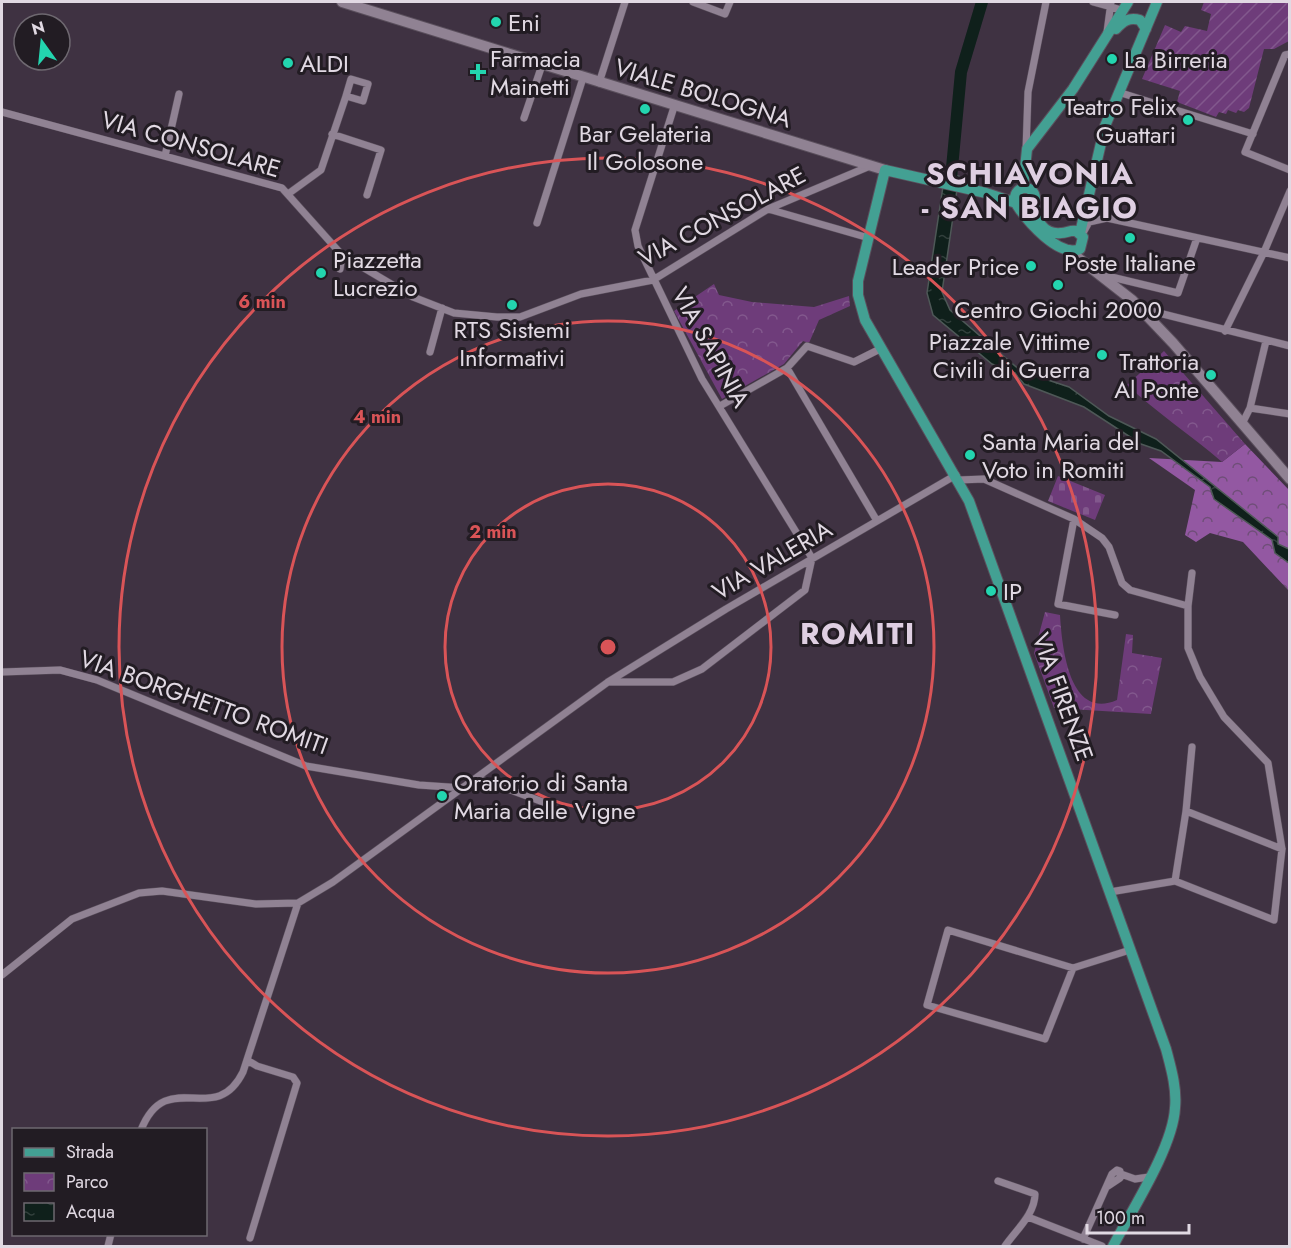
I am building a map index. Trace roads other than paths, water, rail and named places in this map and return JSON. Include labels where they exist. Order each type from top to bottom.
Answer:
[{"type":"main road","name":"VIALE BOLOGNA","points":[[342,2],[870,166],[984,192],[1016,204]]},
{"type":"main road","points":[[1068,250],[1073,251],[1081,239],[1106,126],[1118,92],[1157,2]]},
{"type":"main road","points":[[1125,6],[1073,89],[1027,149],[1022,186],[1015,195],[1016,204],[1033,228],[1068,250],[1140,308],[1290,479]]},
{"type":"main road","points":[[1105,41],[1122,21],[1133,18],[1140,20],[1146,29]]},
{"type":"main road","name":"VIA FIRENZE","points":[[885,170],[858,282],[858,295],[865,320],[958,478],[977,521],[1166,1049],[1175,1088],[1173,1122],[1149,1177],[1113,1246]]},
{"type":"main road","name":"VIALE BOLOGNA","points":[[984,192],[1022,186]]},
{"type":"main road","points":[[1022,186],[1034,193],[1037,218],[1043,228],[1057,233],[1071,230],[1081,239],[1092,268]]},
{"type":"main road","points":[[1016,204],[1026,208],[1034,203]]},
{"type":"street","points":[[599,83],[625,2]]},
{"type":"street","points":[[693,2],[726,14],[730,2]]},
{"type":"street","points":[[1026,155],[1028,92],[1046,2]]},
{"type":"street","points":[[1093,2],[1125,6]]},
{"type":"street","points":[[1105,41],[1111,3]]},
{"type":"street","points":[[1290,54],[1285,55],[1245,152],[1290,170]]},
{"type":"street","points":[[524,118],[542,65]]},
{"type":"street","points":[[537,223],[583,78]]},
{"type":"street","points":[[1118,92],[1253,134]]},
{"type":"street","points":[[165,156],[179,94]]},
{"type":"street","points":[[288,194],[321,170],[346,96]]},
{"type":"street","name":"VIA SAPINIA","points":[[674,107],[635,230],[638,246],[702,379],[812,558]]},
{"type":"street","name":"VIA CONSOLARE","points":[[2,112],[282,188],[342,255],[413,297],[454,313],[520,317],[581,294],[653,280],[768,209],[870,166]]},
{"type":"street","points":[[332,134],[381,150],[368,195]]},
{"type":"street","points":[[1225,331],[1264,252],[1290,191]]},
{"type":"street","points":[[768,209],[868,238]]},
{"type":"street","points":[[1081,239],[1089,222],[1107,218],[1290,258]]},
{"type":"street","points":[[1101,275],[1178,293],[1197,238]]},
{"type":"street","points":[[340,269],[342,255]]},
{"type":"street","points":[[430,352],[442,308]]},
{"type":"street","points":[[1140,308],[1290,346]]},
{"type":"street","points":[[1242,424],[1250,408],[1266,341]]},
{"type":"street","points":[[720,406],[787,368],[807,346],[854,362],[882,348]]},
{"type":"street","points":[[787,368],[877,521]]},
{"type":"street","points":[[1250,408],[1290,414]]},
{"type":"street","points":[[958,478],[984,479],[1074,519],[1102,538],[1108,547],[1122,583],[1130,590],[1188,606]]},
{"type":"street","name":"VIA VALERIA","points":[[298,903],[333,882],[608,682],[812,558],[958,478]]},
{"type":"street","points":[[1074,519],[1058,604],[1114,615]]},
{"type":"street","points":[[608,682],[673,682],[702,669],[805,590],[812,558]]},
{"type":"street","points":[[1110,892],[1175,881],[1274,920],[1282,849],[1268,763],[1224,717],[1200,677],[1188,648],[1188,606],[1192,573]]},
{"type":"street","name":"VIA BORGHETTO ROMITI","points":[[2,672],[60,670],[97,680],[306,766],[419,785],[463,788]]},
{"type":"street","points":[[1175,881],[1186,811],[1192,747]]},
{"type":"street","points":[[478,778],[543,802]]},
{"type":"street","points":[[1186,811],[1282,849]]},
{"type":"street","points":[[2,975],[72,919],[139,893],[162,891],[256,904],[298,903],[247,1060],[235,1088],[217,1098],[172,1098],[161,1102],[147,1114],[142,1128]]},
{"type":"street","points":[[1073,968],[1045,1039],[927,1005],[948,930],[1073,968],[1130,950]]},
{"type":"street","points":[[247,1060],[257,1066],[293,1077],[297,1083],[250,1238]]},
{"type":"street","points":[[1083,1239],[1108,1186],[1121,1174],[1138,1179],[1149,1177]]},
{"type":"street","points":[[998,1181],[1035,1194],[1035,1204],[1028,1217],[1005,1246]]},
{"type":"street","points":[[1028,1217],[1098,1246]]},
{"type":"water","points":[[945,173],[959,176],[942,292],[950,310],[1021,371],[1069,387],[1109,416],[1156,439],[1278,537],[1278,544],[1289,549],[1289,563],[1275,553],[1272,540],[1214,499],[1210,487],[1161,451],[1141,444],[1084,407],[1024,384],[1015,373],[992,364],[933,315],[927,293]]},
{"type":"waterway","points":[[950,189],[961,72],[982,2]]},
{"type":"place","name":"Eni","points":[[496,22]]},
{"type":"place","name":"La Birreria","points":[[1112,59]]},
{"type":"place","name":"ALDI","points":[[288,63]]},
{"type":"place","name":"Farmacia Mainetti","points":[[478,72]]},
{"type":"place","name":"Bar Gelateria Il Golosone","points":[[645,109]]},
{"type":"place","name":"Teatro Felix Guattari","points":[[1188,120]]},
{"type":"place","name":"Poste Italiane","points":[[1130,238]]},
{"type":"place","name":"Leader Price","points":[[1031,266]]},
{"type":"place","name":"Piazzetta Lucrezio","points":[[321,273]]},
{"type":"place","name":"Centro Giochi 2000","points":[[1058,285]]},
{"type":"place","name":"RTS Sistemi Informativi","points":[[512,305]]},
{"type":"place","name":"Piazzale Vittime Civili di Guerra","points":[[1102,355]]},
{"type":"place","name":"Trattoria Al Ponte","points":[[1211,375]]},
{"type":"place","name":"Santa Maria del Voto in Romiti","points":[[970,455]]},
{"type":"place","name":"IP","points":[[991,591]]},
{"type":"place","name":"Oratorio di Santa Maria delle Vigne","points":[[442,796]]},
{"type":"district","name":"SCHIAVONIA - SAN BIAGIO","points":[[1030,190]]},
{"type":"district","name":"ROMITI","points":[[858,633]]}]
